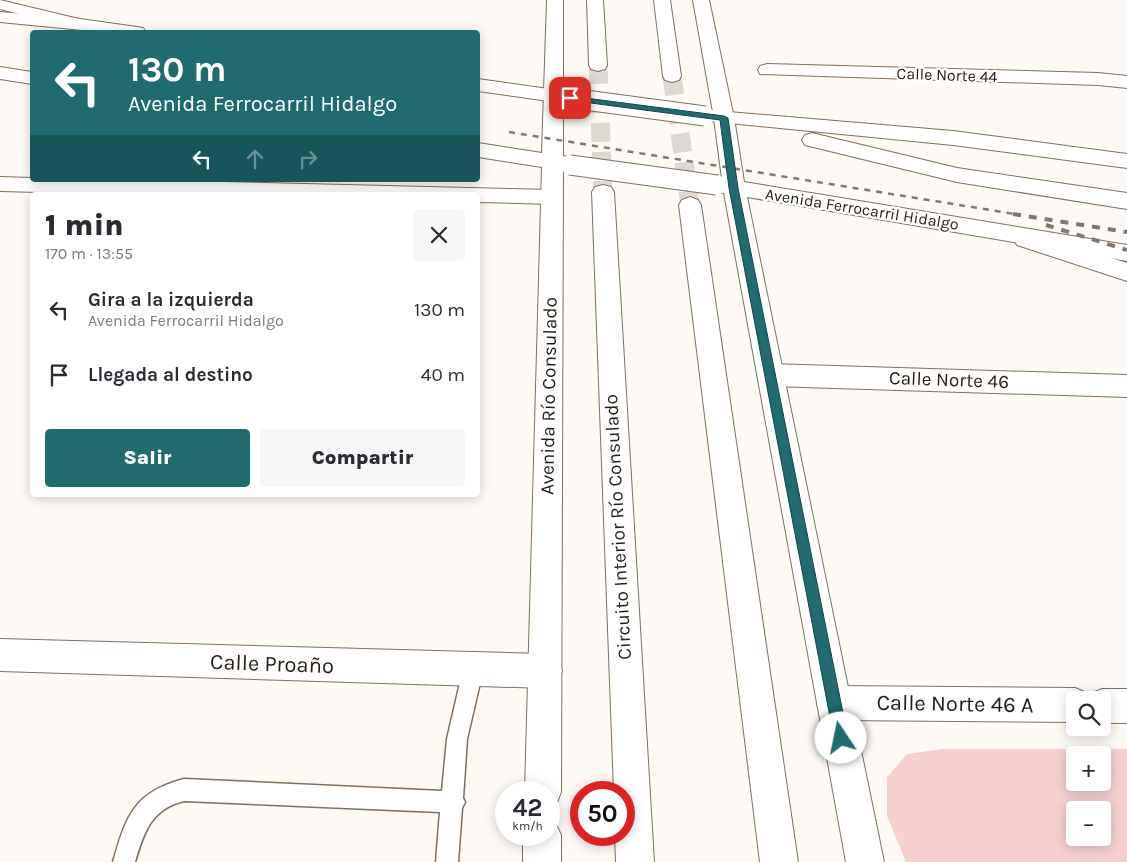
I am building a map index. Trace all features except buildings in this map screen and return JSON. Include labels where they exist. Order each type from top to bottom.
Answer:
[{"type":"main road","name":"Avenida Río Consulado","points":[[543,781],[552,197],[561,163],[562,97],[555,0]]},
{"type":"main road","points":[[595,0],[598,65]]},
{"type":"main road","points":[[662,0],[672,76]]},
{"type":"main road","points":[[701,0],[725,186],[770,375],[865,862]]},
{"type":"main road","points":[[0,4],[73,23]]},
{"type":"main road","points":[[0,17],[73,23],[123,30]]},
{"type":"main road","name":"Calle Norte 44","points":[[767,70],[1098,79],[1127,82]]},
{"type":"main road","points":[[0,73],[30,78]]},
{"type":"main road","points":[[480,85],[715,117],[953,138],[1127,161]]},
{"type":"main road","points":[[715,117],[957,175],[1127,201]]},
{"type":"main road","name":"Avenida Ferrocarril Hidalgo","points":[[480,150],[725,186],[1127,253]]},
{"type":"main road","points":[[0,184],[340,192]]},
{"type":"main road","name":"Circuito Interior Río Consulado","points":[[603,192],[635,862]]},
{"type":"main road","points":[[480,195],[552,197]]},
{"type":"main road","points":[[690,204],[779,862]]},
{"type":"main road","points":[[1007,233],[1127,272]]},
{"type":"main road","name":"Calle Norte 46","points":[[770,375],[1127,386]]},
{"type":"main road","name":"Calle Proaño","points":[[0,655],[545,671]]},
{"type":"main road","name":"Calle Norte 46 A","points":[[834,703],[1066,705]]},
{"type":"main road","points":[[1111,706],[1127,706]]},
{"type":"main road","points":[[542,846],[542,862]]},
{"type":"lane","points":[[448,862],[454,802],[457,739],[473,670]]},
{"type":"lane","points":[[124,862],[140,818],[153,803],[169,793],[184,790],[454,802]]},
{"type":"shaded area","points":[[943,749],[1066,749],[1066,791],[1111,791],[1111,749],[1127,749],[1127,862],[906,862],[887,816],[887,777],[907,754]]},
{"type":"tunnel","points":[[598,65],[603,192]]},
{"type":"tunnel","points":[[672,76],[690,205]]},
{"type":"railway","points":[[509,132],[1021,215]]},
{"type":"railway","points":[[1013,214],[1127,232]]},
{"type":"railway","points":[[1046,225],[1127,250]]},
{"type":"route","points":[[570,98],[724,118],[734,188],[841,738]]}]
